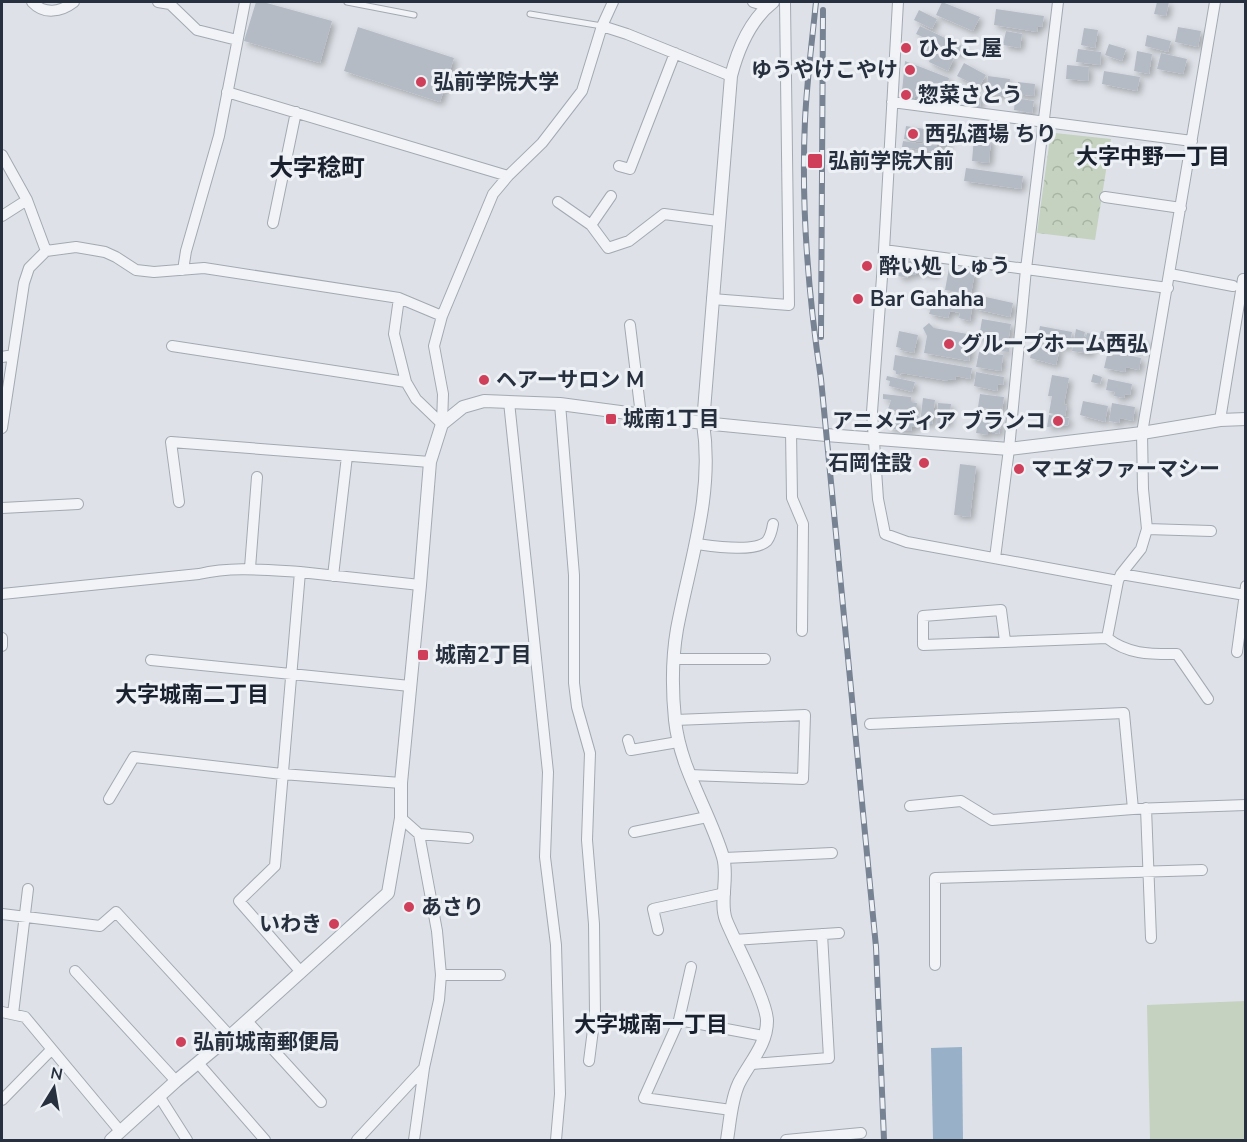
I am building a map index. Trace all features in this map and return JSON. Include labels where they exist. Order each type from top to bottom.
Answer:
[{"type":"street","points":[[32,2],[47,11],[58,11],[74,2]]},
{"type":"street","points":[[158,2],[170,4],[197,30],[237,40]]},
{"type":"street","points":[[183,270],[186,251],[219,136],[245,2]]},
{"type":"street","points":[[2,1012],[25,1017],[116,1136],[388,893],[401,818],[401,783],[430,462],[442,424],[443,394],[434,346],[442,316],[493,194],[542,143],[582,91],[602,26],[613,2]]},
{"type":"street","points":[[727,1140],[731,1110],[739,1083],[752,1064],[764,1036],[767,1020],[761,999],[725,916],[724,858],[689,775],[678,742],[673,659],[677,630],[697,544],[705,491],[706,441],[703,423],[731,76],[743,41],[770,4],[753,2]]},
{"type":"street","points":[[712,299],[789,305],[785,2]]},
{"type":"street","points":[[898,2],[872,412],[878,499],[885,534],[907,542],[1119,578],[1245,591],[1237,652]]},
{"type":"street","points":[[995,558],[1058,2]]},
{"type":"street","points":[[1107,638],[1119,578],[1142,549],[1147,529],[1143,489],[1143,433],[1215,2]]},
{"type":"street","points":[[602,26],[731,76]]},
{"type":"street","points":[[619,166],[630,169],[675,53]]},
{"type":"street","points":[[227,92],[508,176]]},
{"type":"street","points":[[892,102],[1192,141]]},
{"type":"street","points":[[273,223],[296,112]]},
{"type":"street","points":[[2,155],[27,200],[46,251]]},
{"type":"street","points":[[591,225],[611,196]]},
{"type":"street","points":[[1105,197],[1181,208]]},
{"type":"street","points":[[2,216],[27,200]]},
{"type":"street","points":[[558,202],[591,225],[608,248],[629,242],[664,214],[718,221]]},
{"type":"street","points":[[2,428],[24,283],[29,268],[46,251],[76,247],[105,252],[136,270],[154,272],[204,268],[399,298],[442,316]]},
{"type":"street","points":[[884,250],[1168,288]]},
{"type":"street","points":[[1170,274],[1233,286]]},
{"type":"street","points":[[1220,420],[1243,279]]},
{"type":"street","points":[[399,298],[394,334],[406,382],[416,399],[442,424]]},
{"type":"street","points":[[630,325],[641,415]]},
{"type":"street","points":[[172,346],[406,382]]},
{"type":"street","points":[[2,357],[13,355]]},
{"type":"street","points":[[442,424],[463,407],[484,400],[560,404],[703,423],[1009,449],[1143,433],[1220,420],[1245,419]]},
{"type":"street","points":[[509,402],[548,772],[545,857],[556,945],[561,1094],[556,1140]]},
{"type":"street","points":[[560,404],[574,574],[576,707],[590,753],[587,840],[594,924],[595,1014],[589,1061]]},
{"type":"street","points":[[791,431],[792,498],[803,524],[802,631]]},
{"type":"street","points":[[179,502],[171,442],[430,462]]},
{"type":"street","points":[[333,576],[347,456]]},
{"type":"street","points":[[250,568],[257,477]]},
{"type":"street","points":[[2,508],[78,504]]},
{"type":"street","points":[[697,544],[738,547],[761,545],[768,540],[773,524]]},
{"type":"street","points":[[1147,529],[1211,531]]},
{"type":"street","points":[[2,594],[199,574],[221,569],[250,568],[420,585]]},
{"type":"street","points":[[300,572],[275,866],[238,901],[301,972]]},
{"type":"street","points":[[1005,641],[1001,610],[923,616],[923,645],[1107,638],[1118,647],[1136,653],[1177,654],[1208,699]]},
{"type":"street","points":[[2,638],[2,644]]},
{"type":"street","points":[[673,659],[765,659]]},
{"type":"street","points":[[152,660],[410,686]]},
{"type":"street","points":[[870,724],[1124,713],[1133,809]]},
{"type":"street","points":[[675,720],[805,715],[802,779],[689,775]]},
{"type":"street","points":[[628,740],[631,750],[678,742]]},
{"type":"street","points":[[110,799],[134,757],[282,774],[401,783]]},
{"type":"street","points":[[910,806],[961,801],[993,820],[1146,808],[1245,805]]},
{"type":"street","points":[[1146,808],[1151,938]]},
{"type":"street","points":[[634,832],[707,816]]},
{"type":"street","points":[[401,818],[419,834],[468,838]]},
{"type":"street","points":[[414,1140],[424,1068],[439,1000],[441,975],[435,920],[419,834]]},
{"type":"street","points":[[724,858],[832,853]]},
{"type":"street","points":[[935,965],[935,879],[1202,870]]},
{"type":"street","points":[[14,1014],[28,889]]},
{"type":"street","points":[[658,930],[653,909],[725,893]]},
{"type":"street","points":[[2,914],[100,926],[116,912],[230,1036]]},
{"type":"street","points":[[734,940],[839,933]]},
{"type":"street","points":[[752,1064],[829,1058],[822,934]]},
{"type":"street","points":[[691,967],[679,1020],[644,1098],[731,1110]]},
{"type":"street","points":[[75,971],[176,1081]]},
{"type":"street","points":[[441,975],[500,975]]},
{"type":"street","points":[[679,1020],[764,1036]]},
{"type":"street","points":[[247,1021],[321,1102]]},
{"type":"street","points":[[2,1100],[51,1050]]},
{"type":"street","points":[[198,1063],[265,1140]]},
{"type":"street","points":[[357,1140],[424,1068]]},
{"type":"street","points":[[159,1096],[187,1140]]},
{"type":"street","points":[[786,1140],[861,1133]]},
{"type":"lane","points":[[347,2],[414,15]]},
{"type":"lane","points":[[530,14],[602,26]]},
{"type":"green space","points":[[1055,133],[1111,139],[1095,240],[1037,233],[1050,138]]},
{"type":"green space","points":[[1245,1001],[1245,1140],[1150,1140],[1147,1005]]},
{"type":"water","points":[[962,1047],[963,1140],[933,1140],[931,1048]]},
{"type":"building","points":[[256,2],[332,21],[320,63],[244,41]]},
{"type":"building","points":[[942,2],[980,17],[973,31],[936,15]]},
{"type":"building","points":[[1157,2],[1169,2],[1166,16],[1154,14]]},
{"type":"building","points":[[996,9],[1044,16],[1042,27],[1038,26],[1037,32],[994,25]]},
{"type":"building","points":[[919,10],[937,19],[932,29],[914,20]]},
{"type":"building","points":[[920,26],[964,47],[961,55],[916,34]]},
{"type":"building","points":[[358,27],[454,58],[440,102],[344,71]]},
{"type":"building","points":[[1178,27],[1201,31],[1198,47],[1175,42]]},
{"type":"building","points":[[1084,28],[1098,30],[1095,48],[1081,45]]},
{"type":"building","points":[[1006,31],[1022,34],[1020,48],[1003,45]]},
{"type":"building","points":[[1147,35],[1171,41],[1168,52],[1145,46]]},
{"type":"building","points":[[1109,44],[1126,49],[1122,61],[1105,55]]},
{"type":"building","points":[[927,45],[954,58],[948,71],[929,62],[931,57],[924,53]]},
{"type":"building","points":[[1078,49],[1101,52],[1100,65],[1076,62]]},
{"type":"building","points":[[1137,51],[1152,54],[1149,74],[1134,71]]},
{"type":"building","points":[[1161,53],[1187,59],[1183,74],[1157,69]]},
{"type":"building","points":[[905,61],[949,78],[945,95],[918,87],[917,90],[925,93],[923,99],[915,96],[914,100],[904,97],[902,91]]},
{"type":"building","points":[[964,63],[986,75],[979,87],[957,76]]},
{"type":"building","points":[[1067,65],[1089,67],[1088,81],[1066,79]]},
{"type":"building","points":[[1104,71],[1140,77],[1137,91],[1102,84]]},
{"type":"building","points":[[988,76],[1010,79],[1008,96],[986,93]]},
{"type":"building","points":[[1018,82],[1035,84],[1034,96],[1016,94]]},
{"type":"building","points":[[966,93],[981,96],[980,107],[965,105]]},
{"type":"building","points":[[1015,98],[1034,101],[1032,113],[1014,110]]},
{"type":"building","points":[[906,126],[949,133],[947,146],[904,139]]},
{"type":"building","points":[[974,137],[991,139],[989,163],[972,161]]},
{"type":"building","points":[[903,141],[937,146],[936,152],[902,147]]},
{"type":"building","points":[[966,168],[1023,176],[1021,189],[964,181]]},
{"type":"building","points":[[900,259],[937,265],[936,275],[916,272],[915,275],[908,274],[907,278],[898,276]]},
{"type":"building","points":[[949,268],[975,272],[971,294],[945,290]]},
{"type":"building","points":[[924,291],[973,302],[970,321],[959,318],[960,313],[950,311],[948,318],[929,314],[931,308],[927,307],[928,302],[922,301]]},
{"type":"building","points":[[977,295],[1013,303],[1010,317],[975,309]]},
{"type":"building","points":[[982,319],[1011,324],[1008,343],[979,338]]},
{"type":"building","name":"グループホーム西弘","points":[[929,323],[934,328],[973,335],[969,361],[924,353],[927,336],[923,328]]},
{"type":"building","points":[[1040,326],[1072,332],[1069,348],[1037,341]]},
{"type":"building","points":[[1076,329],[1085,332],[1086,337],[1087,333],[1095,334],[1091,354],[1072,351]]},
{"type":"building","points":[[899,331],[918,335],[914,353],[896,347]]},
{"type":"building","points":[[1101,331],[1111,333],[1109,346],[1098,343]]},
{"type":"building","points":[[1124,337],[1148,341],[1146,351],[1115,345],[1116,338],[1124,339]]},
{"type":"building","points":[[999,346],[1009,348],[1009,352],[998,351]]},
{"type":"building","points":[[1033,346],[1052,350],[1052,347],[1060,348],[1056,365],[1030,358]]},
{"type":"building","points":[[1108,351],[1141,358],[1139,370],[1126,367],[1125,372],[1104,368]]},
{"type":"building","points":[[979,352],[1003,355],[1001,371],[976,367]]},
{"type":"building","points":[[895,355],[972,368],[970,379],[956,376],[955,380],[948,379],[948,381],[896,374],[893,370]]},
{"type":"building","points":[[976,372],[1004,377],[1003,385],[998,384],[997,391],[974,386]]},
{"type":"building","points":[[1093,374],[1102,377],[1100,384],[1091,382]]},
{"type":"building","points":[[1052,375],[1069,378],[1064,404],[1067,405],[1065,416],[1049,413],[1052,396],[1048,396]]},
{"type":"building","points":[[887,376],[915,382],[912,392],[889,386],[890,381],[886,380]]},
{"type":"building","points":[[1108,379],[1132,384],[1130,395],[1125,394],[1124,398],[1114,396],[1115,392],[1106,390]]},
{"type":"building","points":[[883,394],[911,397],[911,402],[917,403],[916,412],[888,409],[891,400],[883,399]]},
{"type":"building","points":[[980,394],[1004,397],[1002,411],[978,407]]},
{"type":"building","points":[[923,398],[935,400],[932,424],[920,423]]},
{"type":"building","points":[[1083,401],[1108,406],[1105,422],[1080,415]]},
{"type":"building","points":[[938,403],[951,404],[949,424],[937,423]]},
{"type":"building","points":[[1112,403],[1135,407],[1133,421],[1120,418],[1119,423],[1109,421]]},
{"type":"building","points":[[903,414],[919,416],[918,427],[912,426],[911,431],[886,428]]},
{"type":"building","name":"アニメディア ブランコ","points":[[1049,415],[1069,418],[1068,425],[1047,427]]},
{"type":"building","points":[[979,417],[988,419],[988,423],[996,424],[997,418],[1002,419],[999,434],[988,431],[988,435],[976,433]]},
{"type":"building","points":[[960,464],[976,466],[970,517],[954,515]]},
{"type":"railway","points":[[816,2],[805,120],[804,185],[807,250],[876,947],[884,1140]]},
{"type":"railway","points":[[821,337],[823,10]]},
{"type":"place","name":"ひよこ屋","points":[[906,48]]},
{"type":"place","name":"ゆうやけこやけ","points":[[910,70]]},
{"type":"place","name":"弘前学院大学","points":[[421,82]]},
{"type":"place","name":"惣菜さとう","points":[[906,95]]},
{"type":"place","name":"西弘酒場 ちり","points":[[913,134]]},
{"type":"place","name":"弘前学院大前","points":[[815,161]]},
{"type":"place","name":"酔い処 しゅう","points":[[867,266]]},
{"type":"place","name":"Bar Gahaha","points":[[858,299]]},
{"type":"place","name":"グループホーム西弘","points":[[949,344]]},
{"type":"place","name":"ヘアーサロン M","points":[[484,380]]},
{"type":"place","name":"城南1丁目","points":[[611,419]]},
{"type":"place","name":"アニメディア ブランコ","points":[[1058,421]]},
{"type":"place","name":"石岡住設","points":[[924,463]]},
{"type":"place","name":"マエダファーマシー","points":[[1019,469]]},
{"type":"place","name":"城南2丁目","points":[[423,655]]},
{"type":"place","name":"あさり","points":[[409,907]]},
{"type":"place","name":"いわき","points":[[334,924]]},
{"type":"place","name":"弘前城南郵便局","points":[[181,1042]]},
{"type":"district","name":"大字中野一丁目","points":[[1153,157]]},
{"type":"district","name":"大字稔町","points":[[317,168]]},
{"type":"district","name":"大字城南二丁目","points":[[192,695]]},
{"type":"district","name":"大字城南一丁目","points":[[651,1025]]}]
